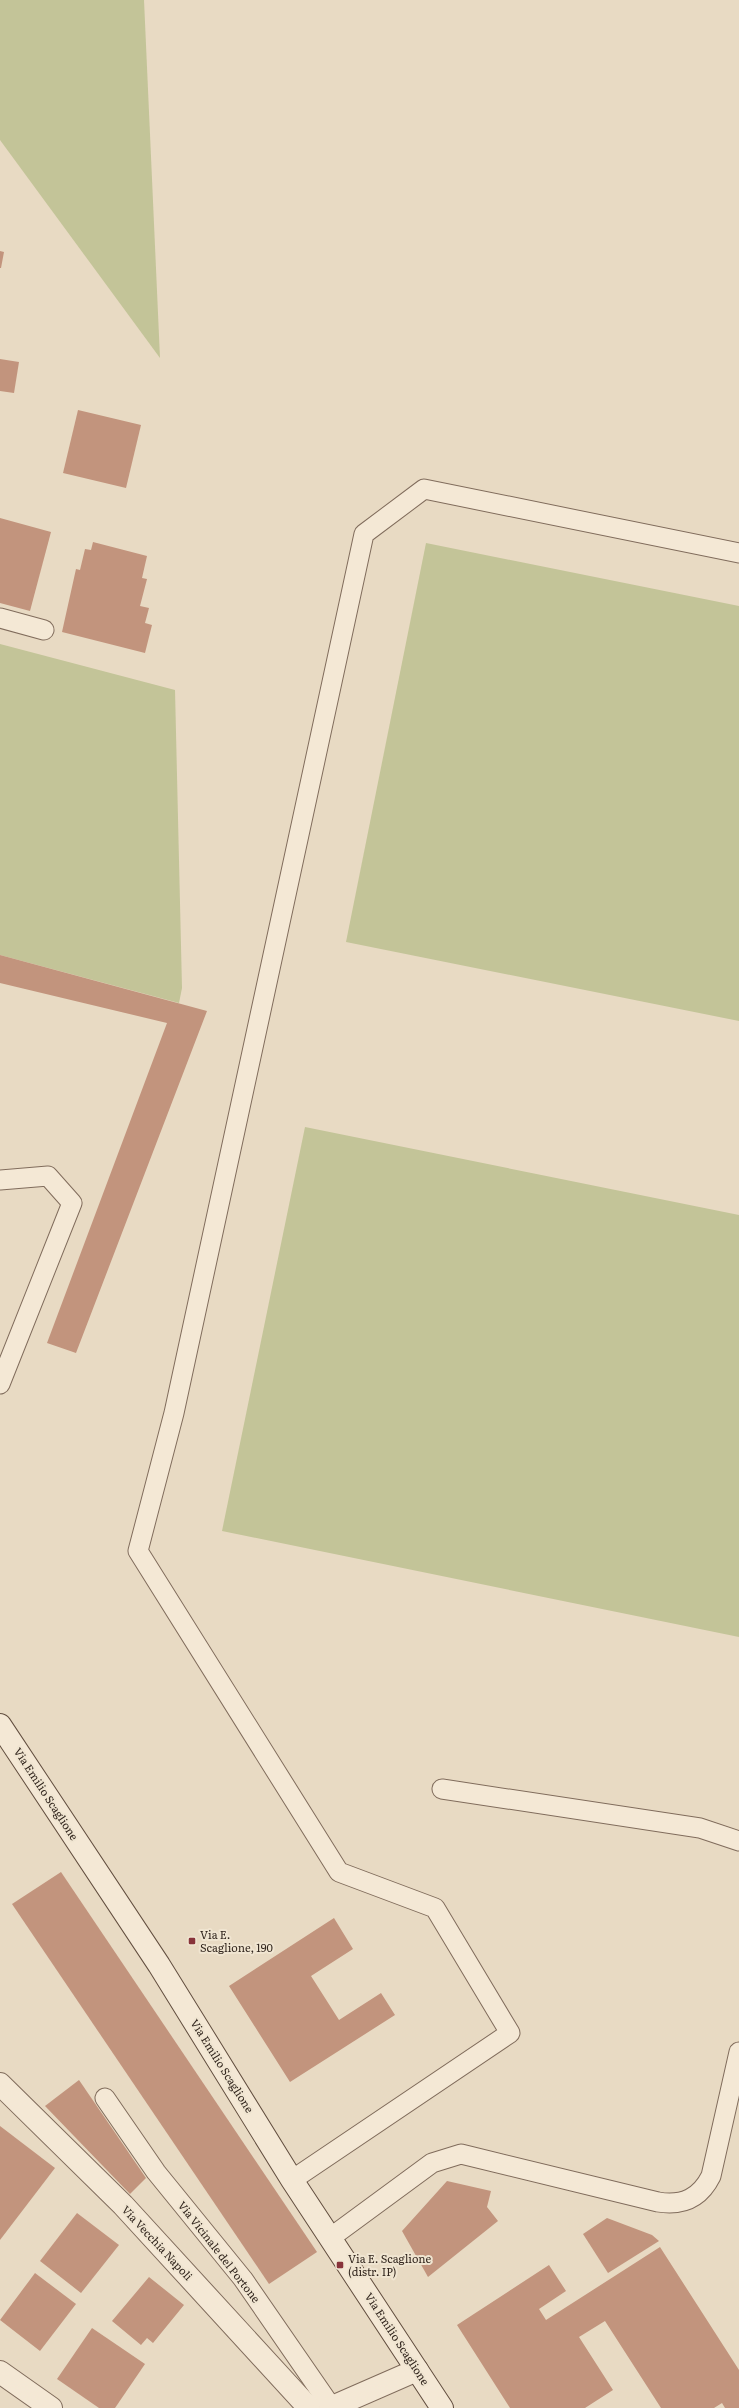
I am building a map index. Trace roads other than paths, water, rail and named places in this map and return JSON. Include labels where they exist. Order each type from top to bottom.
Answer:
[{"type":"main road","name":"Via Emilio Scaglione","points":[[0,1725],[159,1965],[292,2180],[330,2238],[346,2259],[442,2408]]},
{"type":"main road","name":"Via Vecchia Napoli","points":[[0,2084],[122,2205],[309,2408]]},
{"type":"main road","points":[[331,2408],[417,2370]]},
{"type":"main road","points":[[0,2372],[51,2408]]},
{"type":"lane","points":[[292,2180],[510,2033],[435,1908],[339,1872],[138,1551],[174,1413],[364,534],[424,489],[739,553]]},
{"type":"lane","points":[[0,618],[44,630]]},
{"type":"lane","points":[[0,1180],[48,1176],[72,1203],[0,1384]]},
{"type":"lane","points":[[442,1789],[700,1828],[739,1841]]},
{"type":"lane","points":[[330,2238],[432,2164],[461,2154],[658,2202],[671,2204],[684,2202],[696,2197],[705,2188],[711,2176],[739,2052]]},
{"type":"lane","name":"Via Vicinale del Portone","points":[[105,2098],[156,2172],[243,2279],[331,2408]]},
{"type":"place","name":"Via E. Scaglione, 190","points":[[192,1941]]},
{"type":"place","name":"Via E. Scaglione (distr. IP)","points":[[340,2265]]}]
